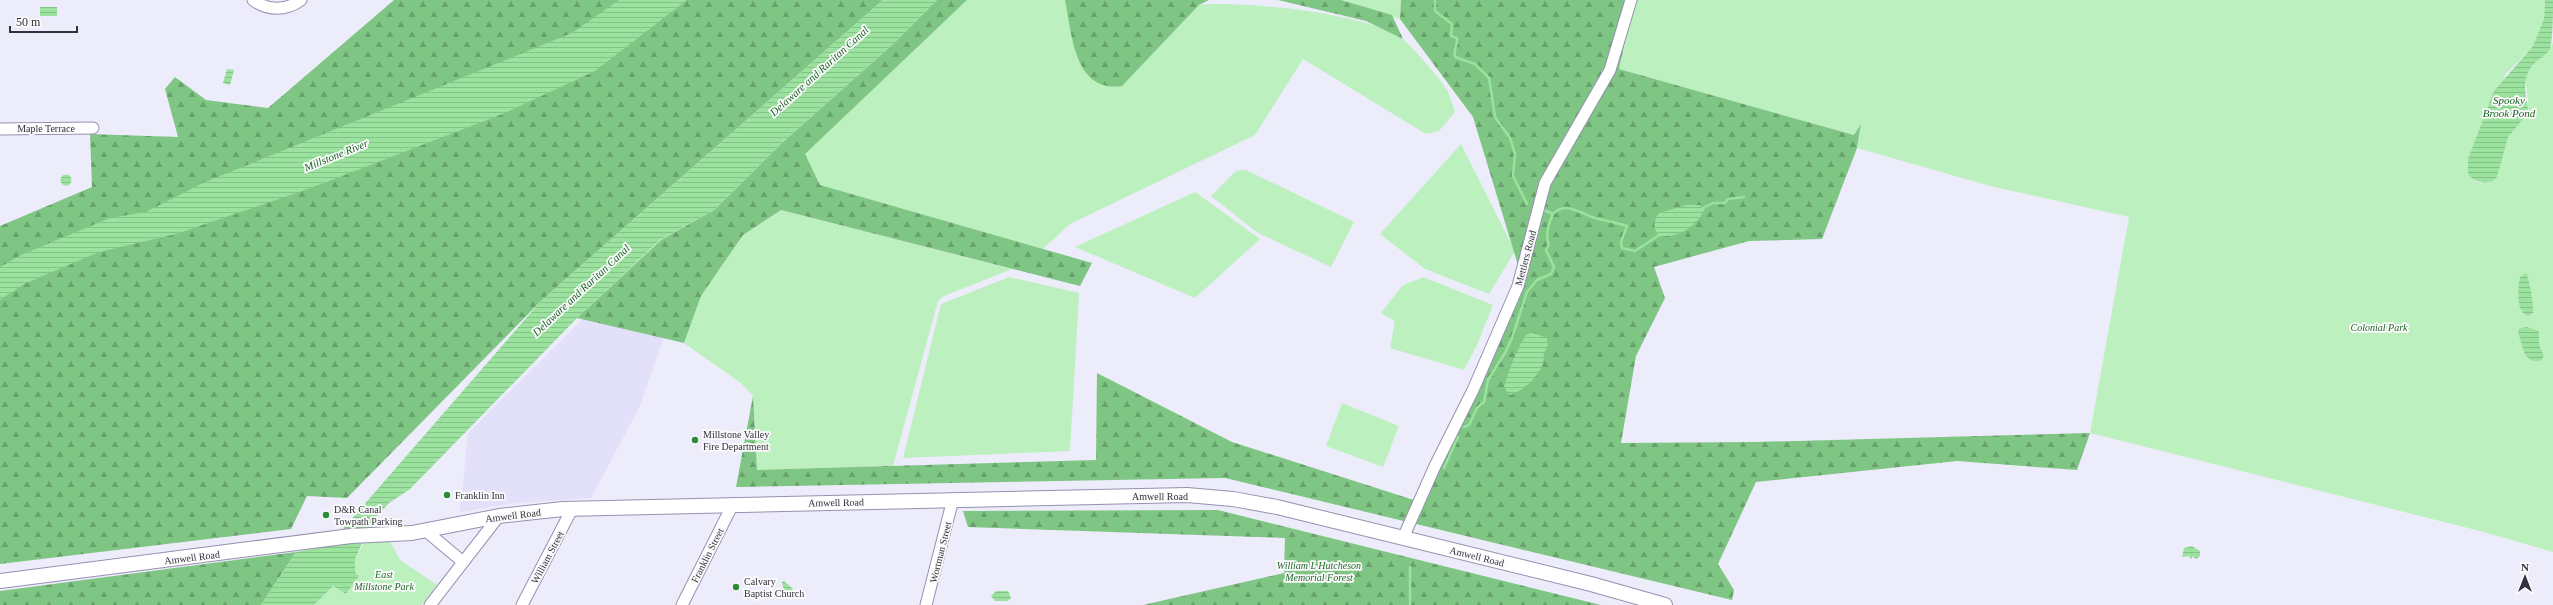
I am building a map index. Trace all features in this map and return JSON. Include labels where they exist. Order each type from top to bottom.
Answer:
[{"type":"main road","name":"Amwell Road","points":[[0,581],[332,538],[426,531],[499,516],[572,508],[953,499],[1210,496],[1277,508],[1403,538],[1591,584],[1665,605]]},
{"type":"street","points":[[253,0],[263,6],[274,9],[284,8],[301,0]]},
{"type":"street","name":"Mettlers Road","points":[[1403,538],[1473,390],[1518,286],[1536,209],[1545,183],[1610,70],[1631,0]]},
{"type":"street","name":"Maple Terrace","points":[[0,129],[93,128]]},
{"type":"street","name":"Wortman Street","points":[[926,605],[953,499]]},
{"type":"street","name":"Franklin Street","points":[[682,605],[733,504]]},
{"type":"street","name":"William Street","points":[[522,605],[572,508]]},
{"type":"street","points":[[430,605],[499,516]]},
{"type":"street","points":[[426,531],[463,562]]},
{"type":"shaded area","points":[[653,249],[672,315],[639,408],[591,498],[515,503],[460,512],[468,433]]},
{"type":"green space","points":[[394,0],[883,0],[541,301],[347,498],[307,496],[291,529],[0,564],[0,226],[92,187],[90,134],[178,137],[165,89],[175,77],[206,100],[268,108]]},
{"type":"green space","points":[[937,0],[967,0],[805,154],[820,185],[1092,263],[1080,286],[781,210],[743,235],[701,296],[684,343],[577,318],[661,240],[714,210],[783,142],[893,44]]},
{"type":"green space","points":[[967,0],[1065,0],[1076,52],[1122,86],[1199,5],[1218,4],[1272,7],[1334,15],[1386,30],[1403,39],[1427,64],[1445,87],[1455,112],[1439,131],[1426,134],[1303,59],[1255,135],[1070,224],[1043,249],[820,185],[804,154]]},
{"type":"green space","points":[[1065,0],[1209,0],[1199,5],[1122,86],[1106,86],[1094,80],[1085,71],[1078,58],[1073,44]]},
{"type":"green space","points":[[1278,0],[1341,0],[1392,15],[1403,39],[1366,21]]},
{"type":"green space","points":[[1321,0],[1401,0],[1400,19]]},
{"type":"green space","points":[[1401,0],[1634,0],[1619,69],[1854,135],[1861,124],[1857,148],[1822,239],[1749,241],[1654,267],[1665,298],[1636,356],[1621,443],[1755,442],[2090,433],[2077,470],[1957,461],[1756,482],[1718,564],[1734,590],[1732,600],[1225,478],[736,487],[753,396],[757,470],[1096,460],[1097,373],[1232,442],[1417,501],[1447,430],[1476,379],[1521,275],[1473,117],[1400,19]]},
{"type":"green space","name":"Colonial Park","points":[[1634,0],[2545,0],[2544,19],[2533,46],[2505,75],[2474,181],[2481,183],[2494,180],[2497,175],[2508,136],[2523,119],[2527,110],[2527,74],[2534,63],[2548,51],[2553,43],[2553,552],[2480,531],[2090,433],[2129,217],[1990,186],[1857,148],[1861,125],[1854,135],[1619,69]]},
{"type":"green space","points":[[1461,144],[1515,251],[1489,294],[1425,269],[1380,234]]},
{"type":"green space","points":[[1246,170],[1354,222],[1331,267],[1258,233],[1211,196],[1236,171]]},
{"type":"green space","points":[[1195,192],[1260,239],[1195,298],[1075,247]]},
{"type":"green space","points":[[781,210],[1012,269],[944,296],[938,301],[893,466],[757,470],[753,396],[742,384],[684,343],[701,296],[743,235]]},
{"type":"green space","points":[[1009,277],[1079,293],[1070,451],[903,458],[941,304]]},
{"type":"green space","points":[[1423,277],[1493,305],[1477,345],[1464,370],[1390,348],[1395,321],[1381,313],[1402,286]]},
{"type":"green space","points":[[1342,403],[1399,426],[1383,467],[1326,446]]},
{"type":"green space","name":"William L Hutcheson Memorial Forest","points":[[1218,510],[1601,605],[1143,605],[1284,573],[1285,538],[968,527],[963,511]]},
{"type":"green space","name":"East Millstone Park","points":[[366,539],[390,541],[400,560],[437,585],[421,605],[314,605],[333,586],[346,594],[359,576],[355,572],[355,559]]},
{"type":"green space","points":[[296,552],[261,605],[0,605],[0,591]]},
{"type":"water","name":"Millstone River","points":[[619,0],[687,0],[595,71],[505,113],[311,188],[176,234],[99,252],[24,284],[0,300],[0,267],[21,255],[110,218],[146,212],[203,183],[572,33]]},
{"type":"water","name":"Delaware and Raritan Canal","points":[[883,0],[937,0],[893,44],[783,142],[714,210],[660,240],[577,318],[410,489],[389,503],[372,521],[355,559],[355,572],[359,576],[346,594],[333,586],[314,605],[261,605],[296,552],[329,545],[541,301]]},
{"type":"water","name":"Spooky Brook Pond","points":[[2545,0],[2553,0],[2551,44],[2547,53],[2530,68],[2526,79],[2525,87],[2528,113],[2508,137],[2497,177],[2490,182],[2474,180],[2468,174],[2468,159],[2494,91],[2533,46],[2544,19]]},
{"type":"water","points":[[40,7],[57,7],[57,16],[40,16]]},
{"type":"water","points":[[227,69],[234,70],[230,85],[223,83]]},
{"type":"water","points":[[64,175],[68,175],[70,176],[70,184],[64,185],[61,182],[61,178]]},
{"type":"water","points":[[1686,205],[1700,205],[1705,209],[1697,221],[1686,230],[1673,235],[1659,236],[1654,225],[1659,213]]},
{"type":"water","points":[[2526,273],[2530,286],[2533,310],[2533,313],[2528,316],[2521,310],[2518,299],[2520,277]]},
{"type":"water","points":[[2526,327],[2539,331],[2539,345],[2544,356],[2541,361],[2532,361],[2525,355],[2518,332],[2519,329]]},
{"type":"water","points":[[1533,333],[1547,338],[1548,346],[1545,351],[1542,366],[1536,376],[1528,384],[1520,391],[1510,395],[1504,387],[1516,353],[1527,334]]},
{"type":"water","points":[[2192,546],[2200,551],[2200,556],[2196,559],[2193,556],[2191,559],[2189,556],[2182,557],[2184,548]]},
{"type":"water","points":[[784,581],[793,589],[791,596],[784,592],[782,582]]},
{"type":"water","points":[[996,591],[1008,591],[1011,598],[1008,601],[995,601],[991,596]]},
{"type":"waterway","points":[[1435,0],[1435,11],[1452,24],[1451,36],[1457,38],[1455,57],[1475,64],[1489,78],[1495,117],[1510,138],[1515,154],[1513,176],[1527,204]]},
{"type":"waterway","points":[[1701,209],[1713,203],[1725,203],[1728,199],[1744,197]]},
{"type":"waterway","points":[[1553,214],[1558,210],[1570,208],[1593,218],[1627,226],[1621,242],[1622,248],[1635,251],[1661,234]]},
{"type":"waterway","points":[[1464,427],[1469,425],[1477,408],[1484,402],[1488,380],[1505,353],[1512,338],[1527,292],[1537,280],[1551,274],[1554,267],[1546,250],[1549,244],[1547,237],[1548,229],[1553,214],[1544,210]]},
{"type":"waterway","points":[[1444,468],[1458,437]]},
{"type":"waterway","points":[[1410,567],[1410,605]]},
{"type":"place","name":"Millstone Valley Fire Department","points":[[695,440]]},
{"type":"place","name":"Franklin Inn","points":[[447,495]]},
{"type":"place","name":"D&R Canal Towpath Parking","points":[[326,515]]},
{"type":"place","name":"Calvary Baptist Church","points":[[736,587]]}]
